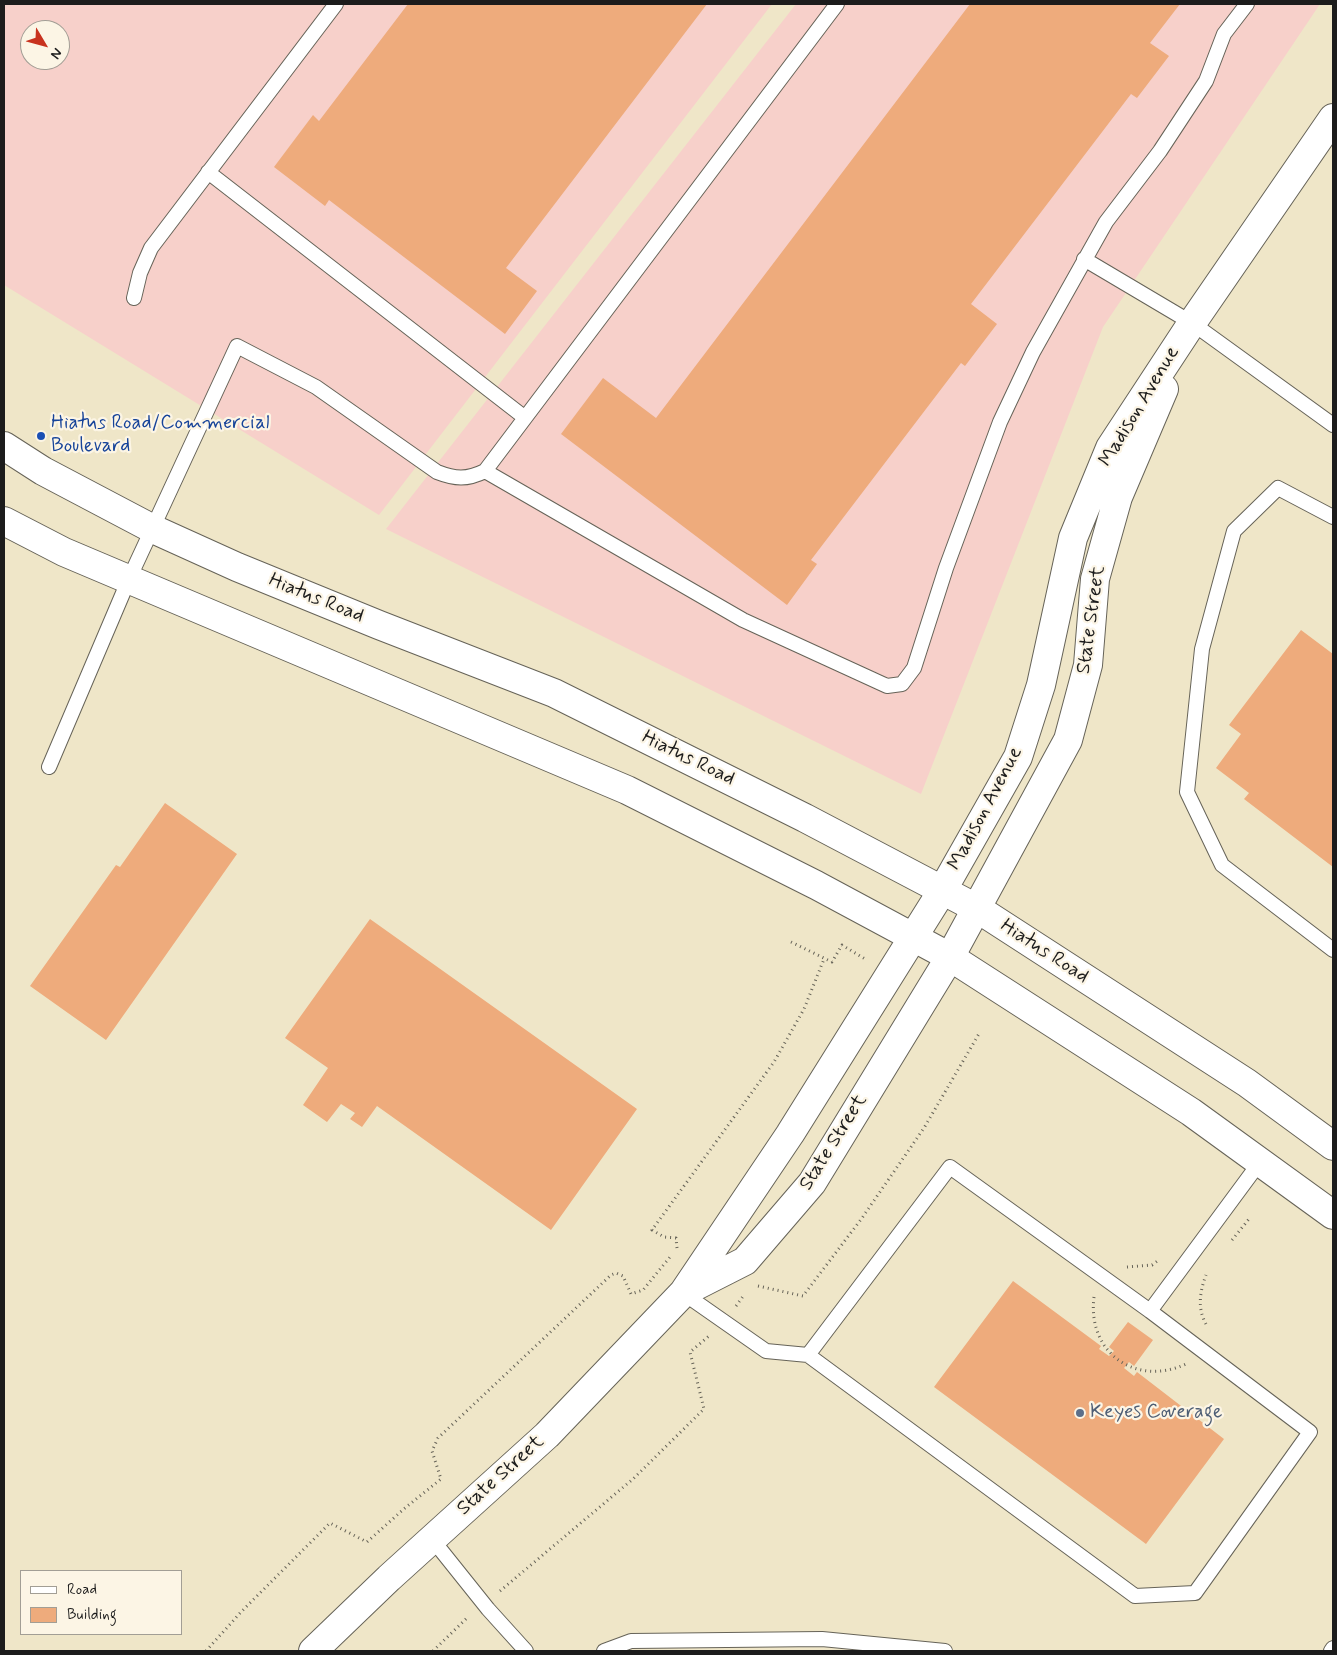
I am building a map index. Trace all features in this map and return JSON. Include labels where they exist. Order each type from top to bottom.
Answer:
[{"type":"main road","name":"Madison Avenue","points":[[912,937],[942,891],[1018,757],[1041,685],[1073,538],[1110,448],[1192,323],[1333,118]]},
{"type":"main road","name":"State Street","points":[[683,1293],[745,1261],[812,1183],[950,958],[1068,740],[1088,665],[1095,579],[1118,498],[1192,323]]},
{"type":"main road","name":"Hiatus Road","points":[[4,446],[43,471],[152,528],[237,567],[554,693],[805,818],[978,909],[1247,1083],[1333,1146]]},
{"type":"main road","points":[[4,521],[64,552],[627,790],[816,885],[950,958],[1191,1112],[1333,1215]]},
{"type":"main road","name":"State Street","points":[[313,1651],[432,1539],[547,1435],[683,1293],[790,1134],[912,937]]},
{"type":"lane","points":[[134,298],[140,273],[151,248],[336,4]]},
{"type":"lane","points":[[49,767],[152,528],[237,346],[316,387],[437,472],[453,478],[471,478],[485,471],[837,4]]},
{"type":"lane","points":[[485,471],[744,620],[886,686],[902,684],[914,668],[946,568],[1000,422],[1033,352],[1084,258],[1106,222],[1160,150],[1206,80],[1224,34],[1247,4]]},
{"type":"lane","points":[[208,172],[524,418]]},
{"type":"lane","points":[[1084,258],[1192,323],[1333,425]]},
{"type":"lane","points":[[1333,517],[1278,488],[1234,531],[1202,649],[1187,792],[1222,865],[1333,950]]},
{"type":"lane","points":[[1150,1312],[1260,1162]]},
{"type":"lane","points":[[683,1293],[726,1321],[766,1351],[808,1355],[1135,1596],[1195,1593],[1310,1432],[1150,1312],[950,1167],[808,1355]]},
{"type":"lane","points":[[432,1539],[484,1604],[526,1651]]},
{"type":"lane","points":[[604,1651],[631,1641],[822,1639],[945,1651]]},
{"type":"path","points":[[791,942],[832,962],[842,945],[890,973]]},
{"type":"path","points":[[206,1651],[241,1612],[330,1524],[367,1542],[441,1479],[432,1451],[438,1438],[611,1275],[616,1273],[623,1276],[631,1294],[643,1290],[678,1247],[676,1238],[664,1237],[652,1230],[774,1062],[804,1009],[824,959]]},
{"type":"path","points":[[753,1284],[803,1296],[862,1218],[924,1128],[980,1032]]},
{"type":"path","points":[[432,1651],[484,1604],[633,1479],[704,1409],[690,1352],[726,1321],[749,1289]]},
{"type":"shaded area","points":[[4,4],[772,4],[379,515],[4,285]]},
{"type":"shaded area","points":[[796,4],[1320,4],[1103,327],[921,794],[386,529]]},
{"type":"building","points":[[408,4],[707,4],[506,268],[537,291],[505,334],[329,200],[325,206],[274,167],[313,115],[319,121]]},
{"type":"building","points":[[970,4],[1180,4],[1150,43],[1169,56],[1137,98],[1131,94],[971,304],[997,324],[965,366],[961,363],[811,560],[817,564],[787,605],[561,434],[603,378],[656,418]]},
{"type":"building","points":[[1301,630],[1333,654],[1333,867],[1244,799],[1249,793],[1216,768],[1241,734],[1229,725]]},
{"type":"building","points":[[165,803],[237,854],[106,1040],[30,986],[116,865],[120,867]]},
{"type":"building","points":[[370,919],[637,1109],[551,1230],[377,1106],[362,1127],[350,1119],[355,1113],[341,1104],[327,1122],[303,1105],[328,1068],[285,1038]]},
{"type":"building","name":"Keyes Coverage","points":[[1013,1281],[1101,1346],[1099,1349],[1109,1356],[1114,1351],[1109,1347],[1128,1322],[1153,1340],[1134,1366],[1129,1362],[1124,1368],[1134,1376],[1137,1372],[1224,1439],[1146,1544],[934,1387]]},
{"type":"place","name":"Hiatus Road/Commercial Boulevard","points":[[41,436]]},
{"type":"place","name":"Keyes Coverage","points":[[1080,1413]]}]
